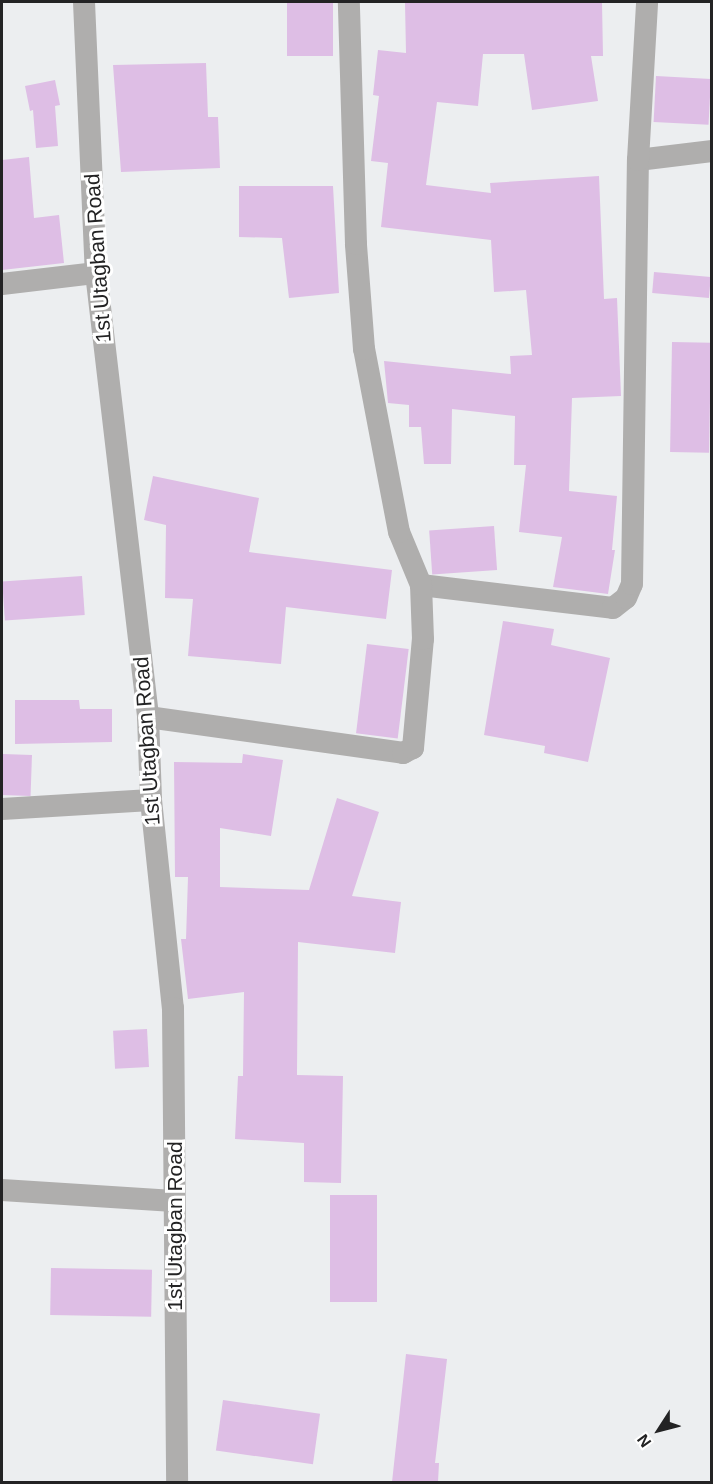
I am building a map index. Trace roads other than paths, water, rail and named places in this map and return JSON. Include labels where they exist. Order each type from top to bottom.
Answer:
[{"type":"street","name":"1st Utagban Road","points":[[84,2],[96,273],[148,717],[151,800],[173,1008],[177,1482]]},
{"type":"street","points":[[148,717],[403,753],[413,748],[423,639],[421,585],[399,532],[364,349],[356,244],[349,2]]},
{"type":"street","points":[[421,585],[613,608],[626,598],[632,584],[638,160],[647,2]]},
{"type":"street","points":[[638,160],[711,151]]},
{"type":"street","points":[[2,284],[96,273]]},
{"type":"street","points":[[2,808],[151,800]]},
{"type":"street","points":[[2,1190],[174,1201]]}]
